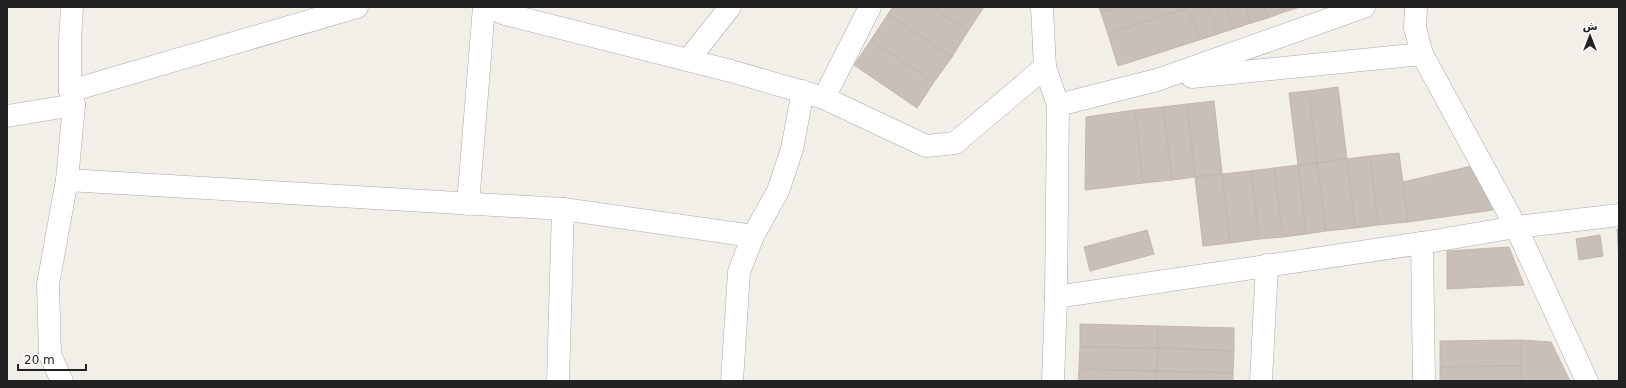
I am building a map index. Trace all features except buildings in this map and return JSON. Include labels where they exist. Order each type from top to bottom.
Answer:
[{"type":"street","points":[[62,381],[50,355],[48,284],[68,180],[72,98],[70,40],[72,7]]},
{"type":"street","points":[[7,116],[72,98],[357,7]]},
{"type":"street","points":[[468,204],[484,7]]},
{"type":"street","points":[[488,7],[505,14],[731,71],[803,91],[824,98],[926,146],[955,143],[1045,67]]},
{"type":"street","points":[[688,60],[730,7]]},
{"type":"street","points":[[824,98],[870,7]]},
{"type":"street","points":[[1042,7],[1045,67],[1058,105],[1056,297],[1053,381]]},
{"type":"street","points":[[1058,105],[1157,80],[1364,7]]},
{"type":"street","points":[[1416,7],[1415,28],[1422,54],[1516,227],[1587,381]]},
{"type":"street","points":[[1157,80],[1422,54]]},
{"type":"street","points":[[732,381],[739,272],[753,236],[778,191],[792,149],[803,91]]},
{"type":"street","points":[[68,180],[563,209],[753,236]]},
{"type":"street","points":[[558,381],[563,209]]},
{"type":"street","points":[[1056,297],[1422,243],[1516,227],[1619,215]]},
{"type":"street","points":[[1422,243],[1424,381]]},
{"type":"street","points":[[1260,381],[1267,265]]}]
